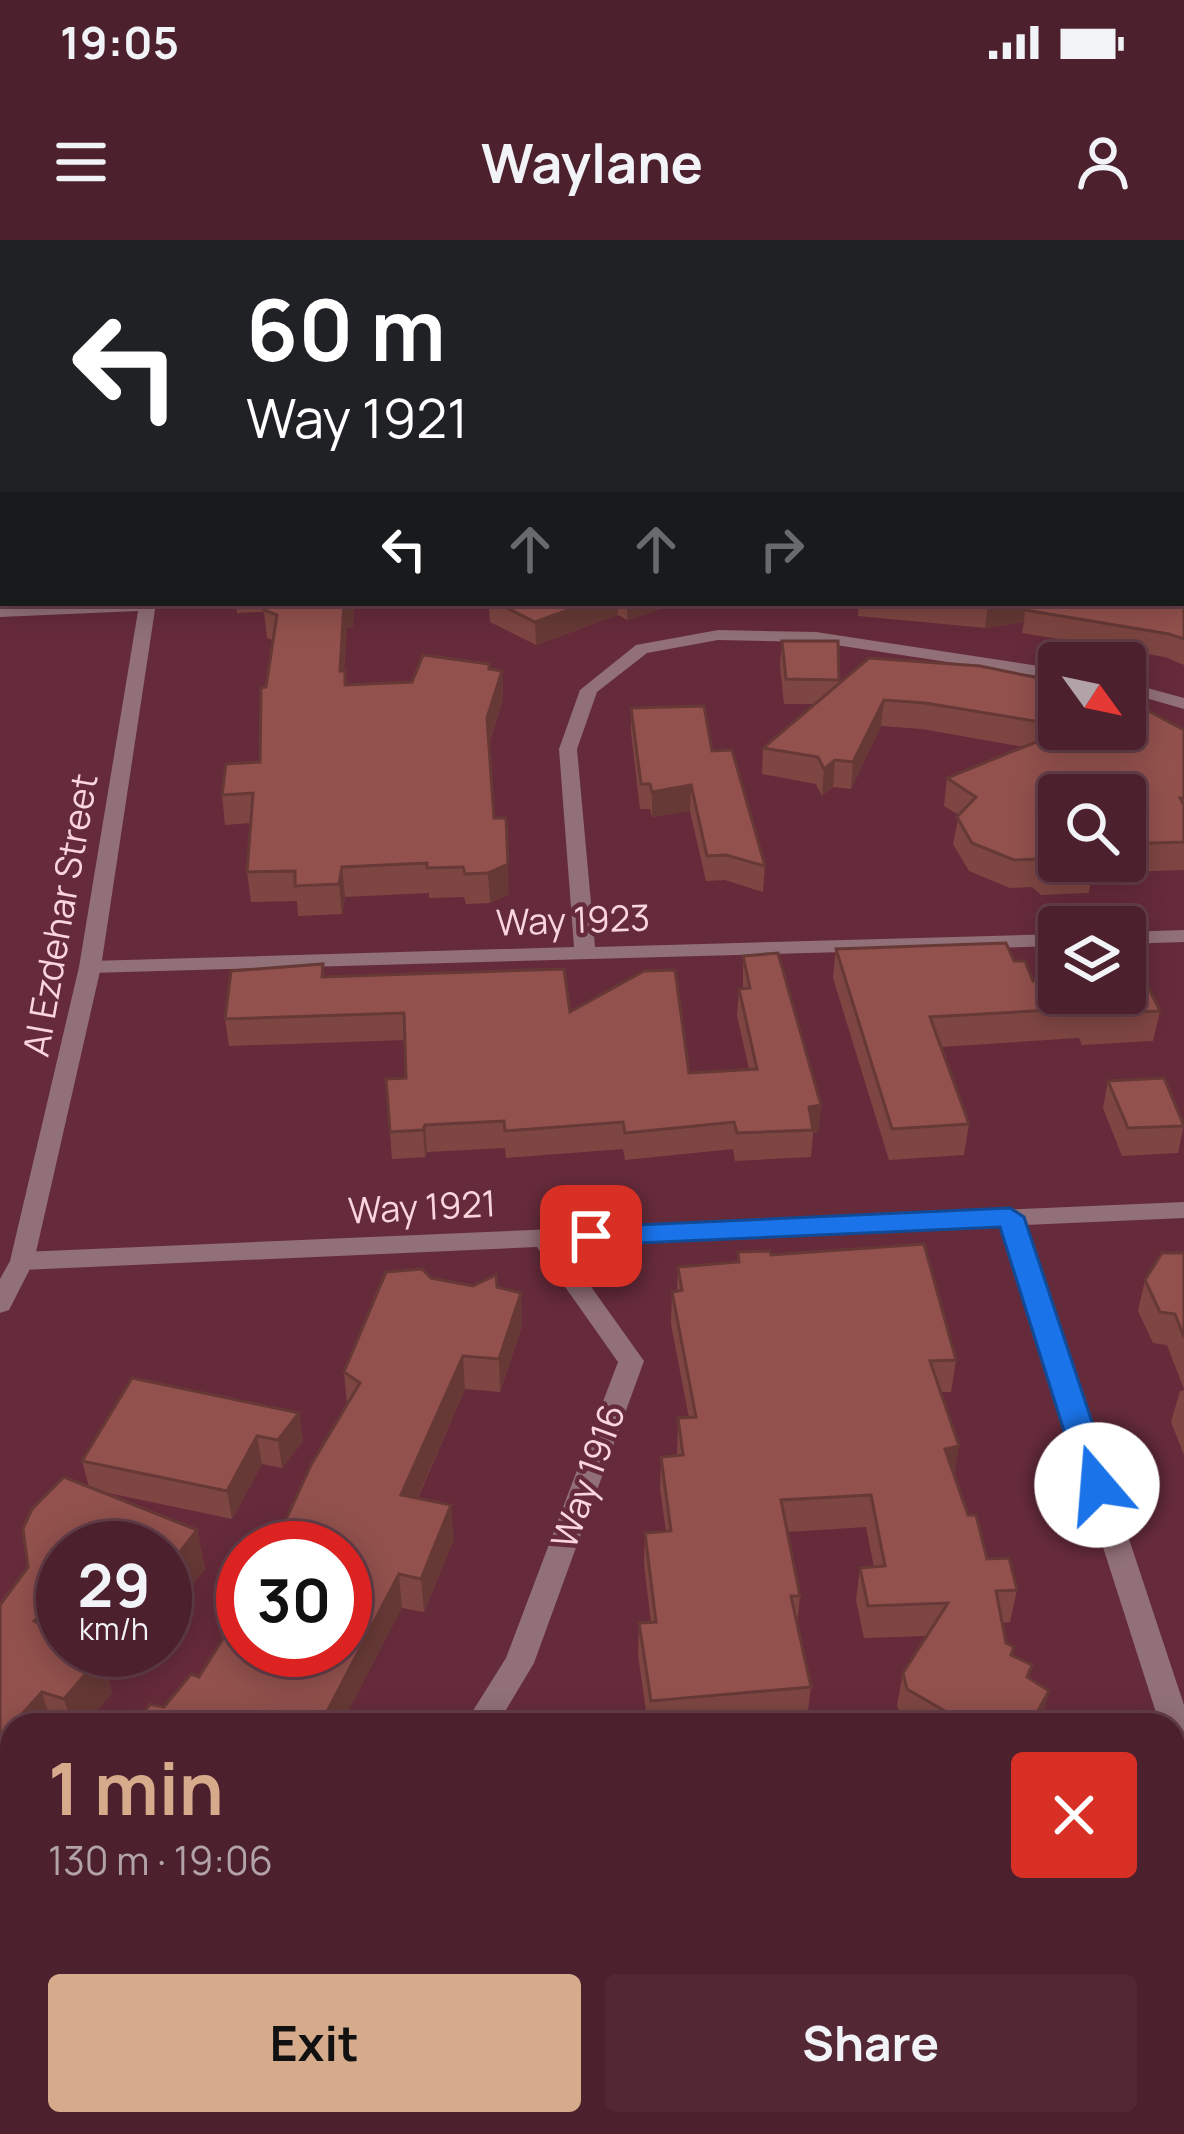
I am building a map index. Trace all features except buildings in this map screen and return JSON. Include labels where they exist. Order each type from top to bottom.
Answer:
[{"type":"street","points":[[0,612],[111,606]]},
{"type":"street","name":"Al Ezdehar Street","points":[[0,1304],[22,1261],[89,968],[148,606]]},
{"type":"street","points":[[585,952],[568,749],[589,690],[642,649],[718,635],[816,637],[1038,671]]},
{"type":"street","points":[[1146,693],[1184,704]]},
{"type":"street","points":[[1146,937],[1184,936]]},
{"type":"street","name":"Way 1923","points":[[89,968],[1038,941]]},
{"type":"street","name":"Way 1921","points":[[22,1261],[1184,1210]]},
{"type":"street","points":[[1010,1217],[1171,1713]]},
{"type":"street","name":"Way 1916","points":[[488,1713],[519,1663],[631,1360],[544,1238]]},
{"type":"route","points":[[591,1236],[1010,1217],[1097,1485]]}]
